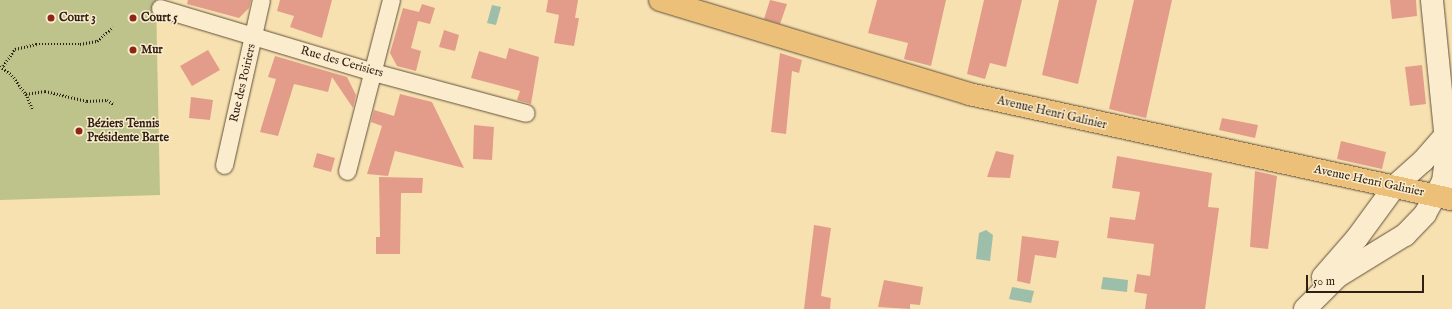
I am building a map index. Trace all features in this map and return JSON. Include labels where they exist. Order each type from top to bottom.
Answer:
[{"type":"main road","name":"Avenue Henri Galinier","points":[[660,0],[969,94],[1444,197]]},
{"type":"main road","points":[[1305,309],[1338,276],[1405,235],[1444,197],[1445,136],[1432,0]]},
{"type":"main road","points":[[1292,309],[1357,238],[1395,186],[1423,161],[1445,136]]},
{"type":"street","name":"Rue des Poiriers","points":[[224,165],[261,0]]},
{"type":"street","points":[[347,171],[391,0]]},
{"type":"street","name":"Rue des Cerisiers","points":[[160,8],[373,72],[526,113]]},
{"type":"path","points":[[33,110],[26,94],[1,66],[15,49],[36,44],[80,44],[97,41],[113,28]]},
{"type":"path","points":[[26,94],[45,91],[87,101],[107,100],[114,104]]},
{"type":"green space","name":"Béziers Tennis Présidente Barte","points":[[0,0],[156,0],[160,195],[0,200]]},
{"type":"shaded area","points":[[492,5],[501,7],[496,25],[487,23]]},
{"type":"shaded area","points":[[986,230],[993,235],[990,261],[976,259],[979,233]]},
{"type":"shaded area","points":[[1103,277],[1128,280],[1127,292],[1101,289]]},
{"type":"shaded area","points":[[1012,287],[1034,291],[1031,303],[1009,299]]},
{"type":"building","points":[[188,0],[251,0],[249,8],[239,18],[187,4]]},
{"type":"building","points":[[280,0],[332,0],[322,38],[290,27],[294,16],[277,11]]},
{"type":"building","points":[[548,0],[578,0],[575,18],[579,18],[574,46],[554,43],[559,15],[546,12]]},
{"type":"building","points":[[770,0],[787,4],[780,24],[764,19]]},
{"type":"building","points":[[877,0],[946,0],[931,66],[904,59],[908,43],[868,33]]},
{"type":"building","points":[[984,0],[1022,0],[1006,67],[990,63],[985,79],[967,74]]},
{"type":"building","points":[[1059,0],[1097,0],[1078,84],[1042,75]]},
{"type":"building","points":[[1134,0],[1172,0],[1146,118],[1109,109]]},
{"type":"building","points":[[1390,0],[1416,0],[1417,16],[1392,19]]},
{"type":"building","points":[[422,4],[435,8],[430,24],[418,21],[411,48],[421,51],[416,71],[397,66],[390,53],[403,8],[419,12]]},
{"type":"building","points":[[444,30],[459,35],[455,51],[439,47]]},
{"type":"building","points":[[509,48],[539,57],[531,104],[517,100],[520,91],[471,78],[479,51],[506,59]]},
{"type":"building","points":[[208,50],[220,70],[192,86],[180,66]]},
{"type":"building","points":[[780,53],[802,60],[799,73],[792,71],[786,134],[771,132]]},
{"type":"building","points":[[275,56],[347,77],[356,95],[353,108],[332,77],[328,92],[294,84],[278,136],[260,132],[276,79],[268,77]]},
{"type":"building","points":[[1422,65],[1426,104],[1410,106],[1405,67]]},
{"type":"building","points":[[400,94],[432,102],[464,168],[395,151],[388,176],[367,174],[382,126],[371,122],[374,110],[394,116]]},
{"type":"building","points":[[191,97],[213,100],[210,120],[189,118]]},
{"type":"building","points":[[1222,118],[1258,125],[1255,138],[1219,130]]},
{"type":"building","points":[[474,125],[494,127],[492,160],[473,159]]},
{"type":"building","points":[[1341,141],[1386,152],[1382,169],[1337,159]]},
{"type":"building","points":[[996,151],[1014,155],[1010,178],[987,177]]},
{"type":"building","points":[[317,153],[335,158],[331,172],[313,167]]},
{"type":"building","points":[[1117,156],[1212,173],[1208,207],[1219,208],[1205,309],[1145,309],[1147,294],[1134,292],[1137,274],[1150,276],[1154,244],[1107,238],[1110,217],[1135,220],[1140,192],[1112,188]]},
{"type":"building","points":[[1255,171],[1277,176],[1268,249],[1250,247]]},
{"type":"building","points":[[379,177],[423,178],[422,193],[401,193],[400,254],[376,254],[376,237],[380,237]]},
{"type":"building","points":[[814,225],[831,228],[821,296],[831,298],[830,309],[804,309]]},
{"type":"building","points":[[1022,236],[1059,241],[1056,258],[1035,255],[1030,284],[1017,281]]},
{"type":"building","points":[[884,280],[923,287],[920,305],[910,304],[910,309],[878,307]]},
{"type":"place","name":"Court 3","points":[[51,18]]},
{"type":"place","name":"Court 5","points":[[133,18]]},
{"type":"place","name":"Mur","points":[[133,50]]},
{"type":"place","name":"Béziers Tennis Présidente Barte","points":[[79,131]]}]
